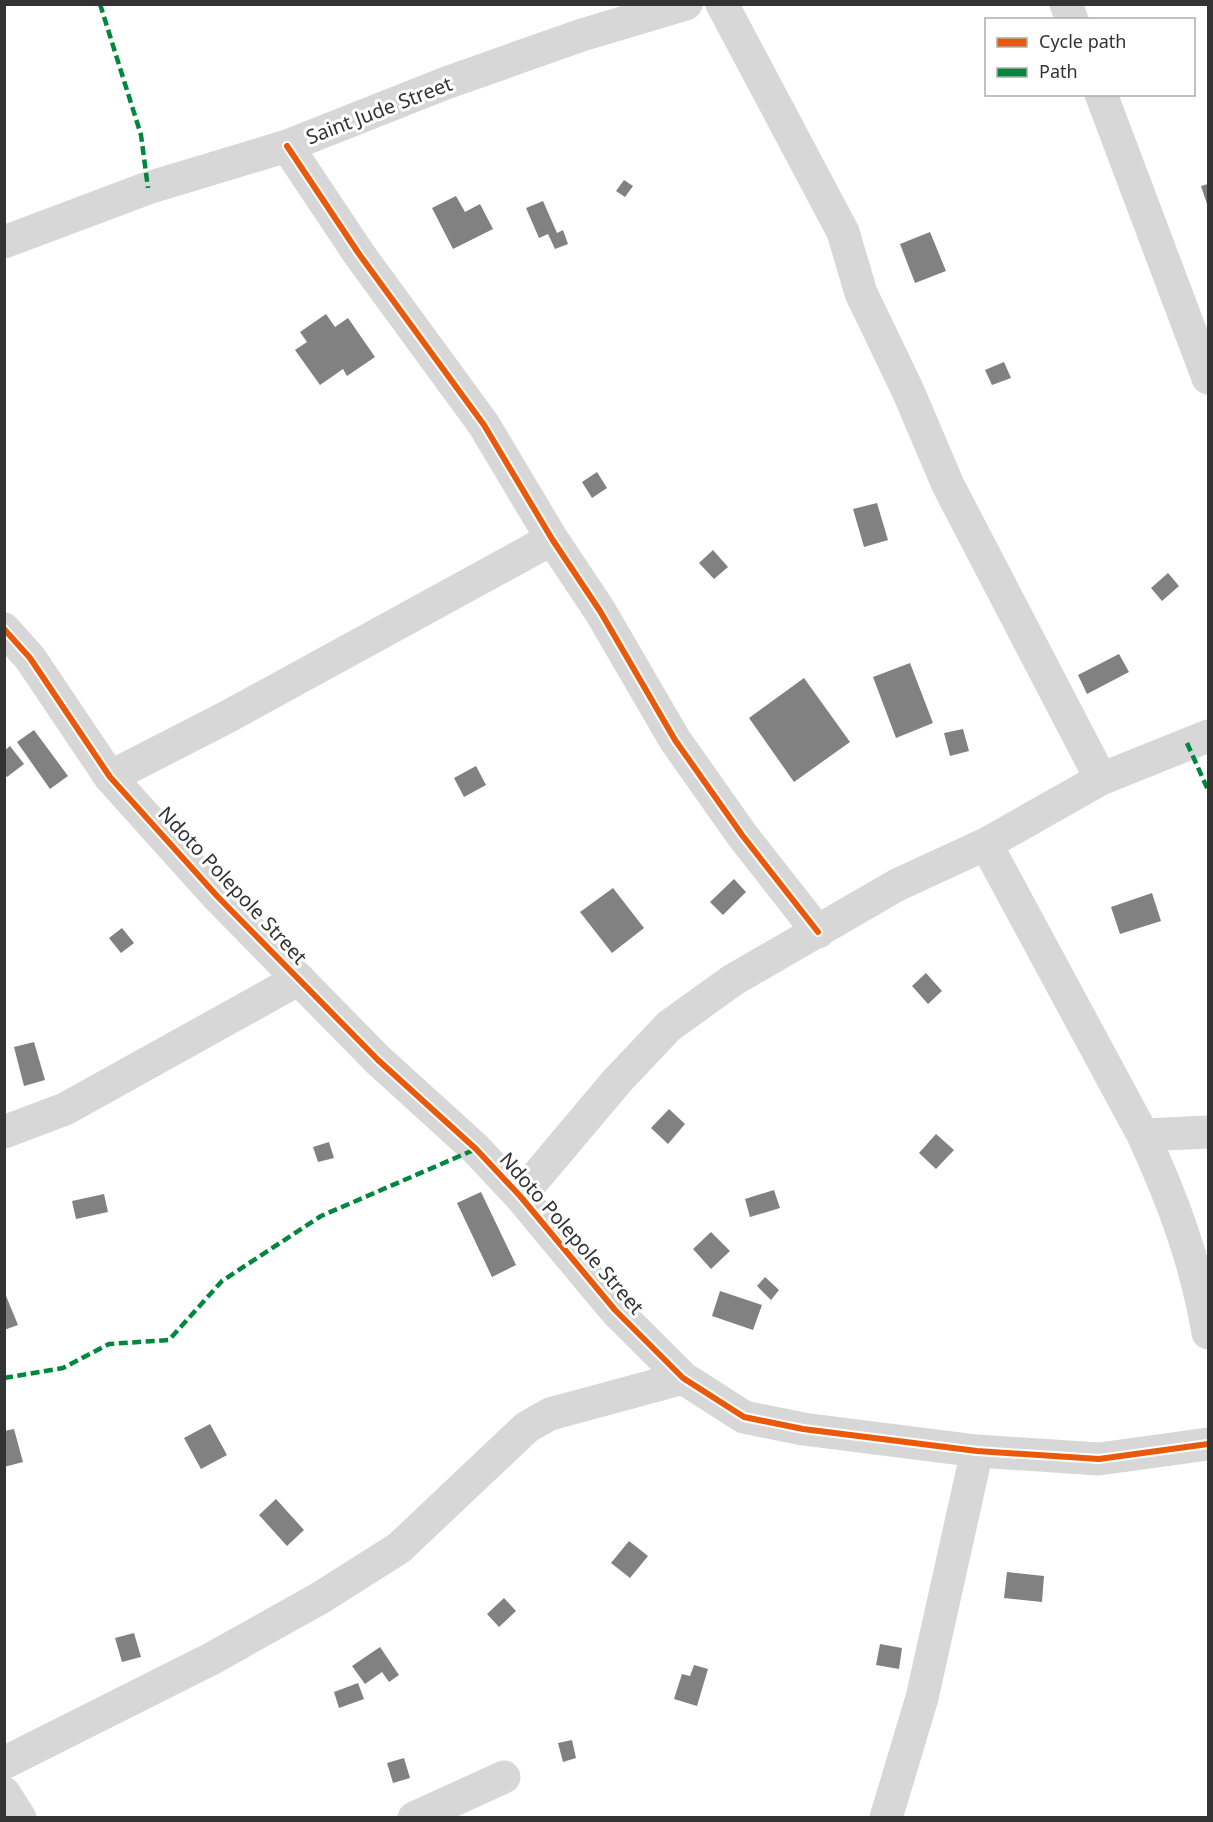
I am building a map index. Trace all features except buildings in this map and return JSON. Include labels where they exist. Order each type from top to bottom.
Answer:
[{"type":"street","name":"Saint Jude Street","points":[[4,242],[148,188],[287,146],[458,79],[582,35],[687,4]]},
{"type":"street","points":[[722,4],[843,232],[861,293],[908,391],[948,485],[1101,779]]},
{"type":"street","points":[[1102,96],[1209,378]]},
{"type":"street","points":[[287,146],[359,254],[484,425],[552,539],[600,611],[675,740],[742,835],[818,932]]},
{"type":"street","points":[[110,777],[227,717],[552,539]]},
{"type":"street","name":"Ndoto Polepole Street","points":[[4,629],[30,658],[110,777],[217,896],[378,1060],[476,1149],[520,1196],[615,1310],[683,1378],[744,1417],[803,1429],[977,1451],[1099,1459],[1209,1444]]},
{"type":"street","points":[[520,1196],[617,1081],[669,1026],[733,980],[897,885],[986,844],[1101,779],[1209,736]]},
{"type":"street","points":[[986,844],[1143,1135],[1182,1224],[1209,1333]]},
{"type":"street","points":[[4,1132],[65,1109],[299,979]]},
{"type":"street","points":[[1143,1135],[1209,1132]]},
{"type":"street","points":[[4,1763],[212,1659],[321,1598],[399,1548],[527,1427],[550,1414],[683,1378]]},
{"type":"street","points":[[886,1818],[922,1698],[977,1451]]},
{"type":"street","points":[[414,1818],[504,1778]]},
{"type":"street","points":[[4,1793],[20,1818]]},
{"type":"marked path","points":[[100,4],[141,135],[148,188]]},
{"type":"marked path","points":[[1187,743],[1208,790]]},
{"type":"marked path","points":[[4,1378],[63,1368],[109,1344],[169,1340],[222,1281],[321,1216],[476,1149]]},
{"type":"cycle path","points":[[287,146],[359,254],[484,425],[552,539],[600,611],[675,740],[742,835],[818,932]]},
{"type":"cycle path","points":[[4,629],[30,658],[110,777],[217,896],[378,1060],[476,1149],[520,1196],[615,1310],[683,1378],[744,1417],[803,1429],[977,1451],[1099,1459],[1208,1444]]}]
